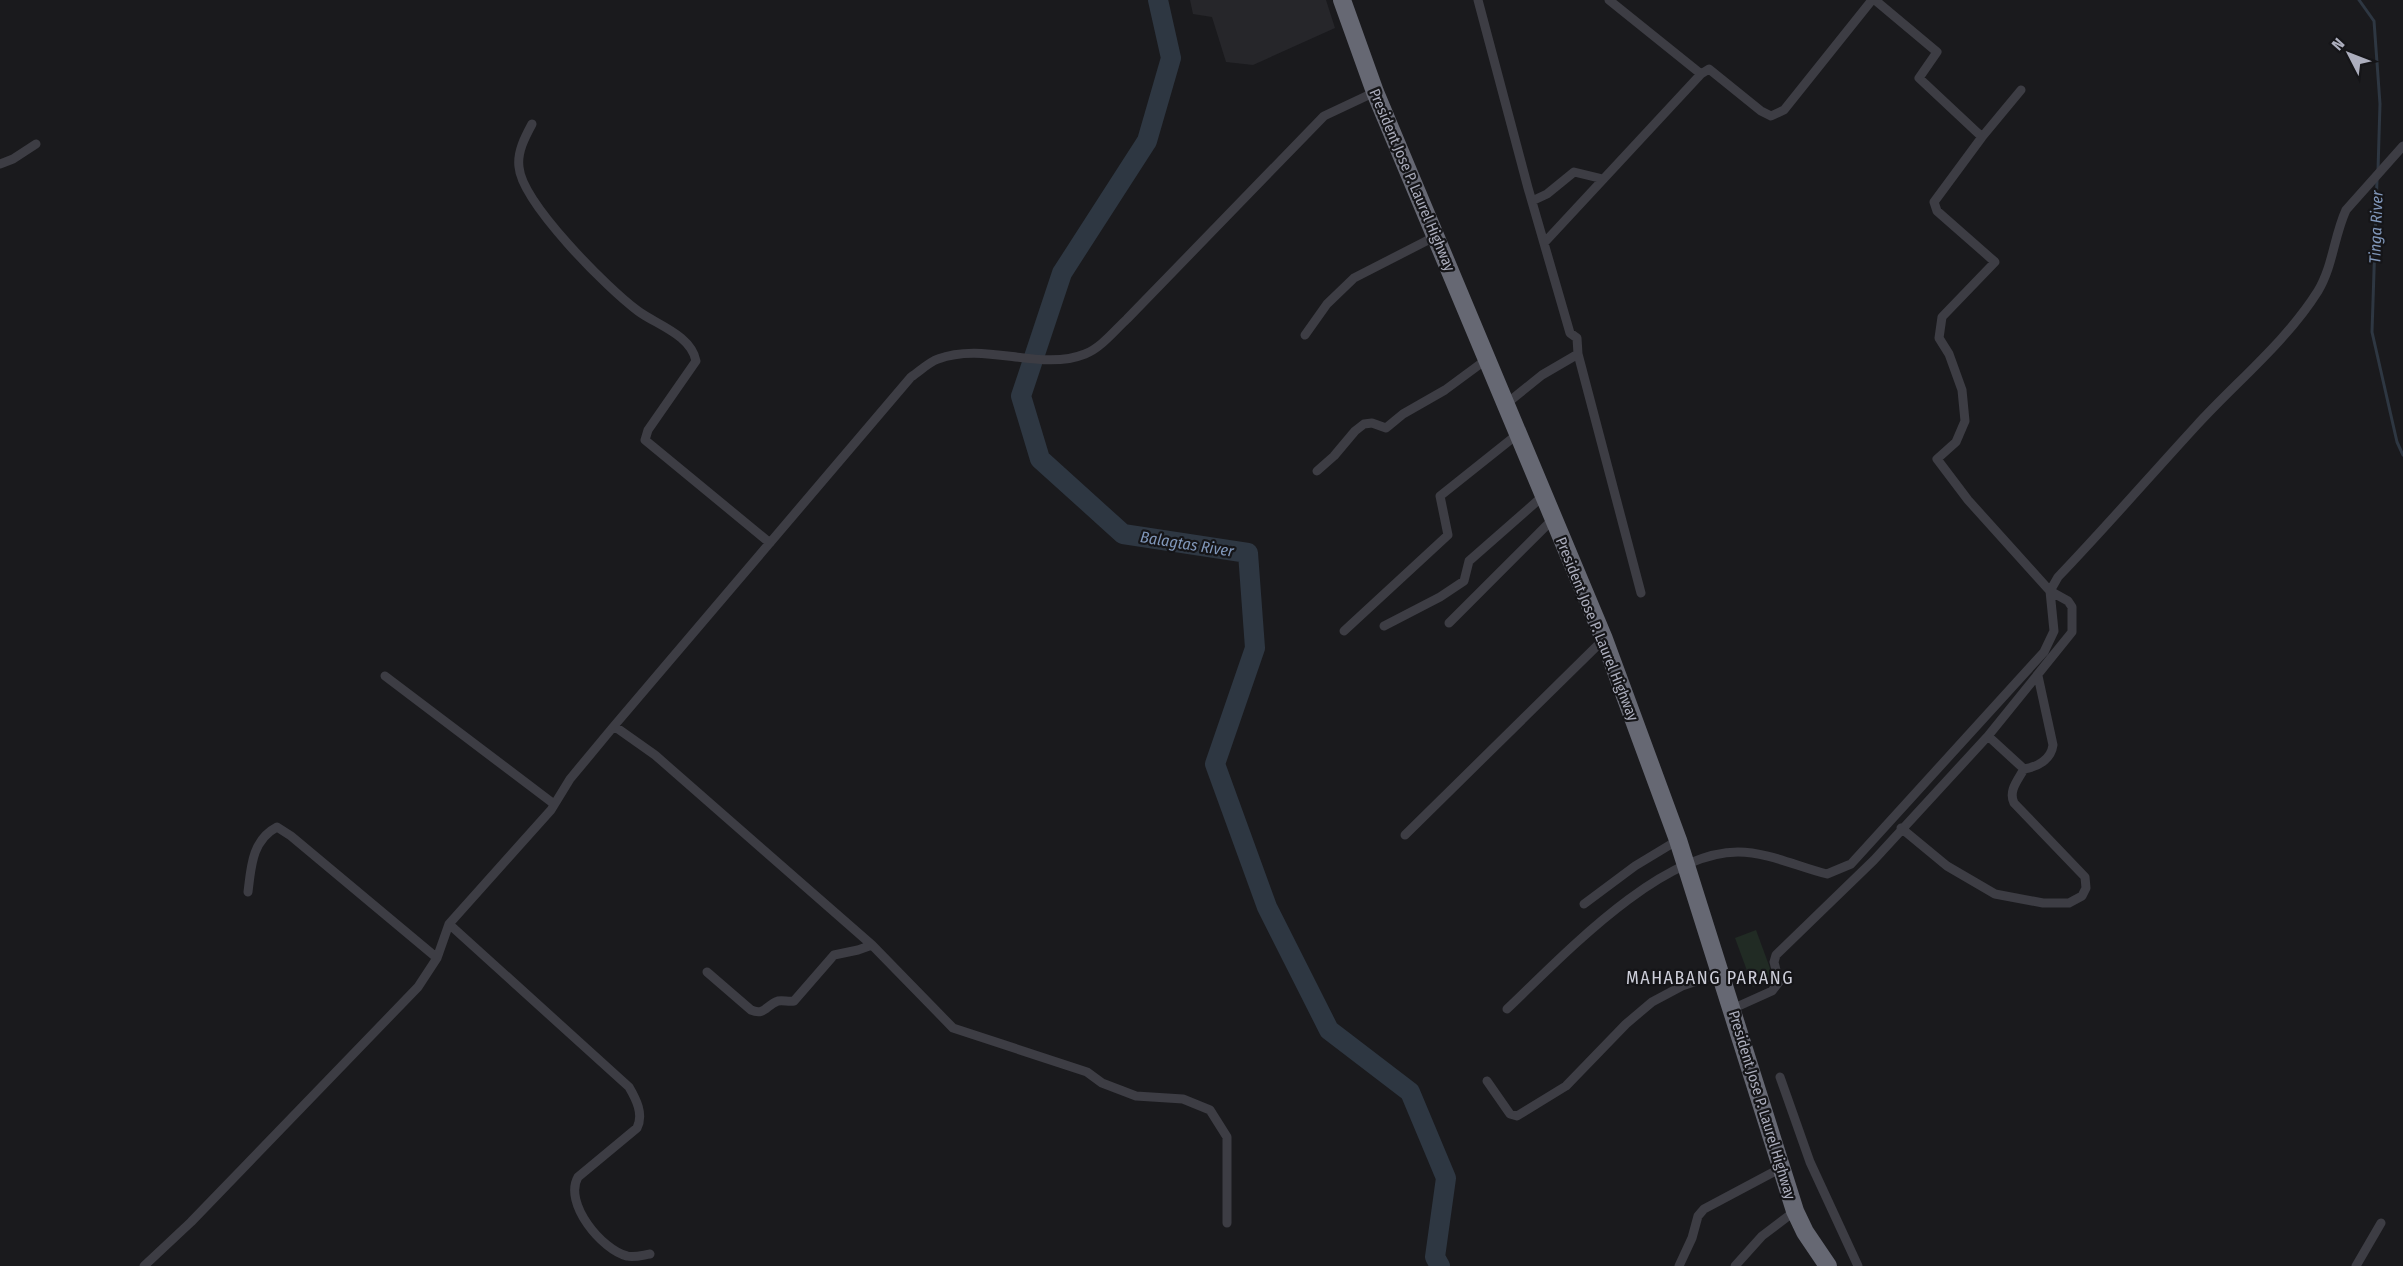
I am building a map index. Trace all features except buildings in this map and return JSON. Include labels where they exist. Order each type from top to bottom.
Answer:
[{"type":"highway","name":"President Jose P. Laurel Highway","points":[[1342,0],[1375,92],[1604,639],[1678,840],[1795,1211],[1805,1232],[1828,1266]]},
{"type":"street","points":[[1478,0],[1570,333],[1577,338],[1578,354],[1641,593]]},
{"type":"street","points":[[1609,0],[1701,74]]},
{"type":"street","points":[[1544,243],[1701,74],[1709,69],[1761,111],[1771,116],[1784,110],[1874,0],[1937,52],[1919,78],[1982,137]]},
{"type":"street","points":[[1732,1009],[1772,991],[1777,986],[1779,982],[1774,962],[1776,955],[1874,860],[1988,736],[2072,632],[2072,608],[2062,596],[2050,591],[1968,500],[1937,459],[1956,442],[1965,421],[1962,390],[1949,354],[1940,339],[1942,317],[1995,261],[1937,211],[1935,202],[1982,137],[2020,90]]},
{"type":"street","points":[[144,1266],[190,1222],[418,987],[437,958],[449,924],[554,804],[570,779],[614,726],[911,377],[936,359],[955,354],[986,352],[1047,360],[1085,354],[1099,345],[1127,319],[1324,116],[1375,92]]},
{"type":"street","points":[[532,124],[522,143],[518,167],[526,191],[579,256],[638,311],[667,328],[695,354],[696,361],[648,430],[645,440],[770,543]]},
{"type":"street","points":[[0,164],[13,159],[36,144]]},
{"type":"street","points":[[1507,1009],[1607,916],[1661,876],[1705,858],[1737,852],[1757,853],[1827,874],[1851,864],[2044,652],[2054,631],[2050,591],[2058,577],[2196,426],[2291,327],[2318,291],[2330,262],[2340,222],[2353,200],[2403,146]]},
{"type":"street","points":[[1532,201],[1548,194],[1574,172],[1603,179]]},
{"type":"street","points":[[1305,335],[1327,304],[1354,278],[1436,236]]},
{"type":"street","points":[[1506,404],[1542,375],[1578,354]]},
{"type":"street","points":[[1317,471],[1364,424],[1372,423],[1386,428],[1408,410],[1445,390],[1488,359]]},
{"type":"street","points":[[1344,631],[1448,535],[1440,496],[1519,433]]},
{"type":"street","points":[[1384,626],[1440,597],[1464,581],[1469,561],[1544,496]]},
{"type":"street","points":[[1449,623],[1553,519]]},
{"type":"street","points":[[1405,835],[1604,639]]},
{"type":"street","points":[[385,676],[554,804]]},
{"type":"street","points":[[1988,736],[2024,769],[2035,768],[2052,752],[2053,746],[2038,676]]},
{"type":"street","points":[[614,726],[655,755],[872,945],[953,1028],[1087,1072],[1102,1083],[1136,1096],[1183,1099],[1210,1110],[1227,1137],[1227,1223]]},
{"type":"street","points":[[1902,828],[1947,866],[1995,894],[2043,903],[2069,903],[2076,900],[2082,896],[2086,888],[2085,877],[2014,803],[2011,797],[2024,769]]},
{"type":"street","points":[[248,892],[253,855],[261,840],[269,831],[277,827],[291,836],[437,958]]},
{"type":"street","points":[[1584,904],[1635,866],[1678,840]]},
{"type":"street","points":[[449,924],[629,1087],[639,1108],[640,1121],[637,1128],[578,1177],[574,1183],[576,1203],[587,1224],[621,1254],[630,1257],[650,1254]]},
{"type":"street","points":[[707,972],[757,1013],[763,1012],[781,1000],[794,1001],[834,955],[872,945]]},
{"type":"street","points":[[1487,1081],[1510,1114],[1517,1116],[1566,1086],[1626,1024],[1652,1002],[1682,986],[1721,973]]},
{"type":"street","points":[[1780,1077],[1810,1162],[1858,1266]]},
{"type":"street","points":[[1679,1266],[1692,1238],[1698,1216],[1704,1209],[1782,1168]]},
{"type":"street","points":[[1735,1266],[1762,1236],[1795,1211]]},
{"type":"street","points":[[2356,1266],[2381,1223]]},
{"type":"shaded area","points":[[1190,0],[1326,0],[1335,28],[1253,65],[1226,62],[1212,17],[1193,14]]},
{"type":"shaded area","points":[[1756,930],[1774,979],[1753,987],[1735,938]]},
{"type":"waterway","name":"Balagtas River","points":[[1158,0],[1171,58],[1147,141],[1062,273],[1021,396],[1040,459],[1123,534],[1248,553],[1255,648],[1215,764],[1267,907],[1329,1030],[1410,1092],[1446,1178],[1435,1257],[1440,1266]]},
{"type":"waterway","name":"Tinga River","points":[[2359,0],[2374,21],[2380,104],[2378,170]]},
{"type":"waterway","name":"Tinga River","points":[[2377,180],[2372,332],[2397,442],[2403,455]]},
{"type":"district","name":"MAHABANG PARANG","points":[[1710,978]]}]
